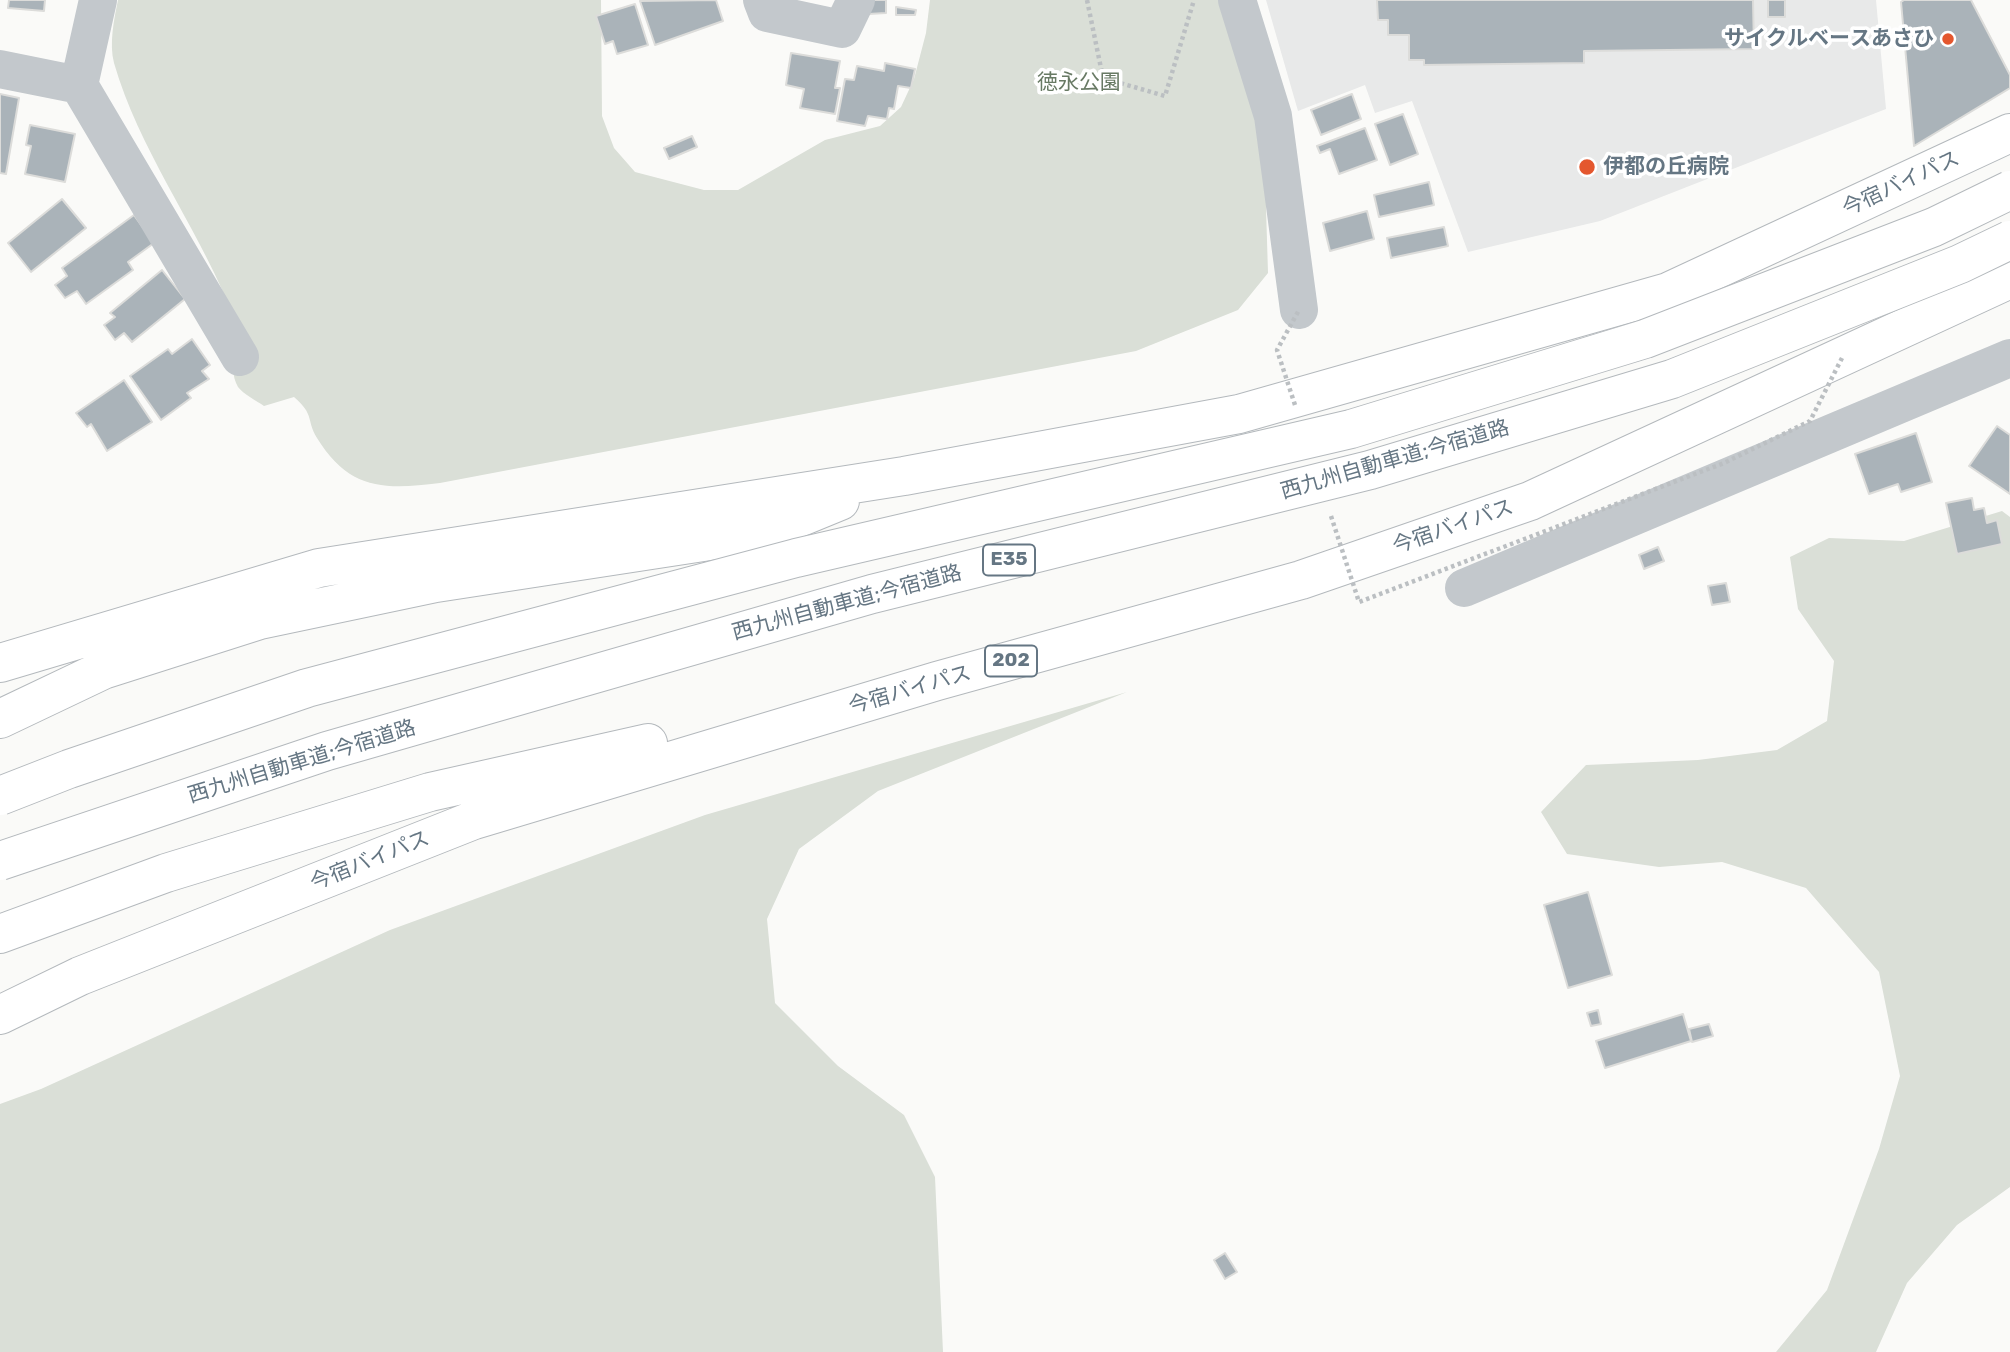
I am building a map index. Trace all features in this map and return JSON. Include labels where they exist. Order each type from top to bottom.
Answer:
[{"type":"highway","name":"今宿バイパス","points":[[0,663],[319,568],[904,476],[1239,414],[1668,292],[2010,133]]},
{"type":"highway","name":"西九州自動車道;今宿道路","points":[[0,796],[69,769],[307,688],[796,558],[1351,429],[1645,339],[1934,228],[2010,190]]},
{"type":"highway","name":"西九州自動車道;今宿道路","points":[[0,861],[327,751],[872,594],[1370,470],[1672,379],[1960,264],[2010,240]]},
{"type":"highway","name":"今宿バイパス","points":[[0,1015],[80,976],[474,820],[937,681],[1301,580],[1530,501],[2010,279]]},
{"type":"highway","points":[[0,719],[103,670],[260,620],[436,583],[762,533],[904,476]]},
{"type":"highway","points":[[0,934],[166,873],[430,792],[937,681]]},
{"type":"street","points":[[97,0],[79,85],[240,357]]},
{"type":"street","points":[[762,0],[767,13],[842,29],[856,0]]},
{"type":"street","points":[[1237,0],[1273,116],[1299,310]]},
{"type":"street","points":[[0,69],[79,85]]},
{"type":"street","points":[[1464,588],[2010,358]]},
{"type":"path","points":[[1087,0],[1103,78],[1165,96],[1194,0]]},
{"type":"path","points":[[1299,310],[1277,350],[1299,416]]},
{"type":"path","points":[[1329,509],[1359,603],[1724,463],[1810,421],[1842,358]]},
{"type":"shaded area","name":"伊都の丘病院","points":[[1266,0],[1876,0],[1886,109],[1600,221],[1468,252],[1412,101],[1375,113],[1365,85],[1298,111]]},
{"type":"green space","name":"徳永公園","points":[[118,0],[601,0],[602,116],[614,148],[635,172],[704,190],[738,190],[825,140],[880,126],[901,107],[914,79],[926,33],[930,0],[1228,0],[1274,145],[1266,208],[1268,273],[1238,310],[1136,351],[440,483],[385,486],[370,483],[355,477],[329,455],[317,438],[305,408],[294,397],[264,406],[238,387],[233,369],[233,324],[228,303],[152,155],[114,63],[112,40]]},
{"type":"green space","points":[[2002,511],[2010,517],[2010,1187],[1957,1225],[1907,1283],[1876,1352],[1776,1352],[1827,1290],[1879,1149],[1900,1076],[1879,972],[1806,888],[1722,862],[1659,867],[1567,854],[1541,812],[1586,765],[1698,760],[1777,750],[1827,721],[1834,661],[1798,609],[1790,557],[1829,538],[1904,541]]},
{"type":"green space","points":[[1127,692],[878,791],[799,849],[767,919],[775,1003],[838,1066],[904,1115],[935,1177],[943,1352],[0,1352],[0,1104],[41,1089],[390,930],[705,815]]},
{"type":"building","points":[[9,0],[45,0],[44,11],[8,8]]},
{"type":"building","points":[[716,0],[723,21],[655,45],[640,1]]},
{"type":"building","points":[[868,0],[886,0],[886,13],[868,14]]},
{"type":"building","points":[[1377,0],[1753,0],[1754,49],[1584,51],[1584,63],[1424,65],[1424,60],[1409,60],[1409,35],[1388,35],[1388,20],[1378,20]]},
{"type":"building","points":[[1768,0],[1785,0],[1785,17],[1768,17]]},
{"type":"building","name":"サイクルベースあさひ","points":[[1971,0],[2010,75],[2010,88],[1914,146],[1901,2]]},
{"type":"building","points":[[635,4],[648,45],[617,54],[613,41],[605,44],[596,16]]},
{"type":"building","points":[[896,7],[916,10],[915,15],[896,15]]},
{"type":"building","points":[[791,53],[840,61],[835,88],[840,88],[835,114],[800,108],[804,89],[786,85]]},
{"type":"building","points":[[885,63],[915,69],[911,88],[898,86],[894,109],[889,108],[887,119],[868,116],[865,126],[837,121],[845,79],[854,80],[857,66],[884,71]]},
{"type":"building","points":[[0,94],[19,98],[6,174],[0,173]]},
{"type":"building","points":[[1352,94],[1361,119],[1321,135],[1311,110]]},
{"type":"building","points":[[1403,114],[1418,154],[1390,165],[1375,124]]},
{"type":"building","points":[[30,125],[75,134],[65,182],[25,174],[31,146],[26,145]]},
{"type":"building","points":[[1365,128],[1377,160],[1339,174],[1330,149],[1320,153],[1317,146]]},
{"type":"building","points":[[692,136],[697,147],[669,159],[664,148]]},
{"type":"building","points":[[1429,182],[1434,205],[1379,217],[1374,195]]},
{"type":"building","points":[[62,199],[86,228],[31,272],[8,243]]},
{"type":"building","points":[[1367,211],[1374,239],[1330,251],[1323,223]]},
{"type":"building","points":[[134,215],[154,243],[128,262],[133,270],[86,304],[77,291],[65,298],[55,285],[67,276],[62,268]]},
{"type":"building","points":[[1444,227],[1448,246],[1391,258],[1387,238]]},
{"type":"building","points":[[162,270],[185,299],[132,342],[124,333],[115,340],[104,325],[115,317],[110,313]]},
{"type":"building","points":[[192,339],[210,365],[202,371],[209,379],[187,393],[191,398],[161,420],[130,376],[168,349],[172,354]]},
{"type":"building","points":[[124,380],[152,422],[107,451],[91,424],[87,427],[76,413]]},
{"type":"building","points":[[1997,426],[2010,435],[2010,494],[1969,466]]},
{"type":"building","points":[[1916,433],[1932,482],[1901,492],[1898,484],[1869,494],[1855,454]]},
{"type":"building","points":[[1972,498],[1974,510],[1984,508],[1987,523],[1997,520],[2002,544],[1957,554],[1946,503]]},
{"type":"building","points":[[1658,547],[1664,561],[1644,569],[1639,555]]},
{"type":"building","points":[[1726,583],[1730,602],[1712,605],[1708,586]]},
{"type":"building","points":[[1588,892],[1612,975],[1568,988],[1544,905]]},
{"type":"building","points":[[1598,1010],[1601,1024],[1591,1026],[1587,1013]]},
{"type":"building","points":[[1683,1014],[1691,1041],[1605,1068],[1596,1041]]},
{"type":"building","points":[[1709,1024],[1713,1036],[1692,1042],[1689,1029]]},
{"type":"building","points":[[1225,1253],[1237,1272],[1225,1279],[1214,1260]]},
{"type":"place","name":"サイクルベースあさひ","points":[[1948,39]]},
{"type":"place","name":"伊都の丘病院","points":[[1587,167]]}]
